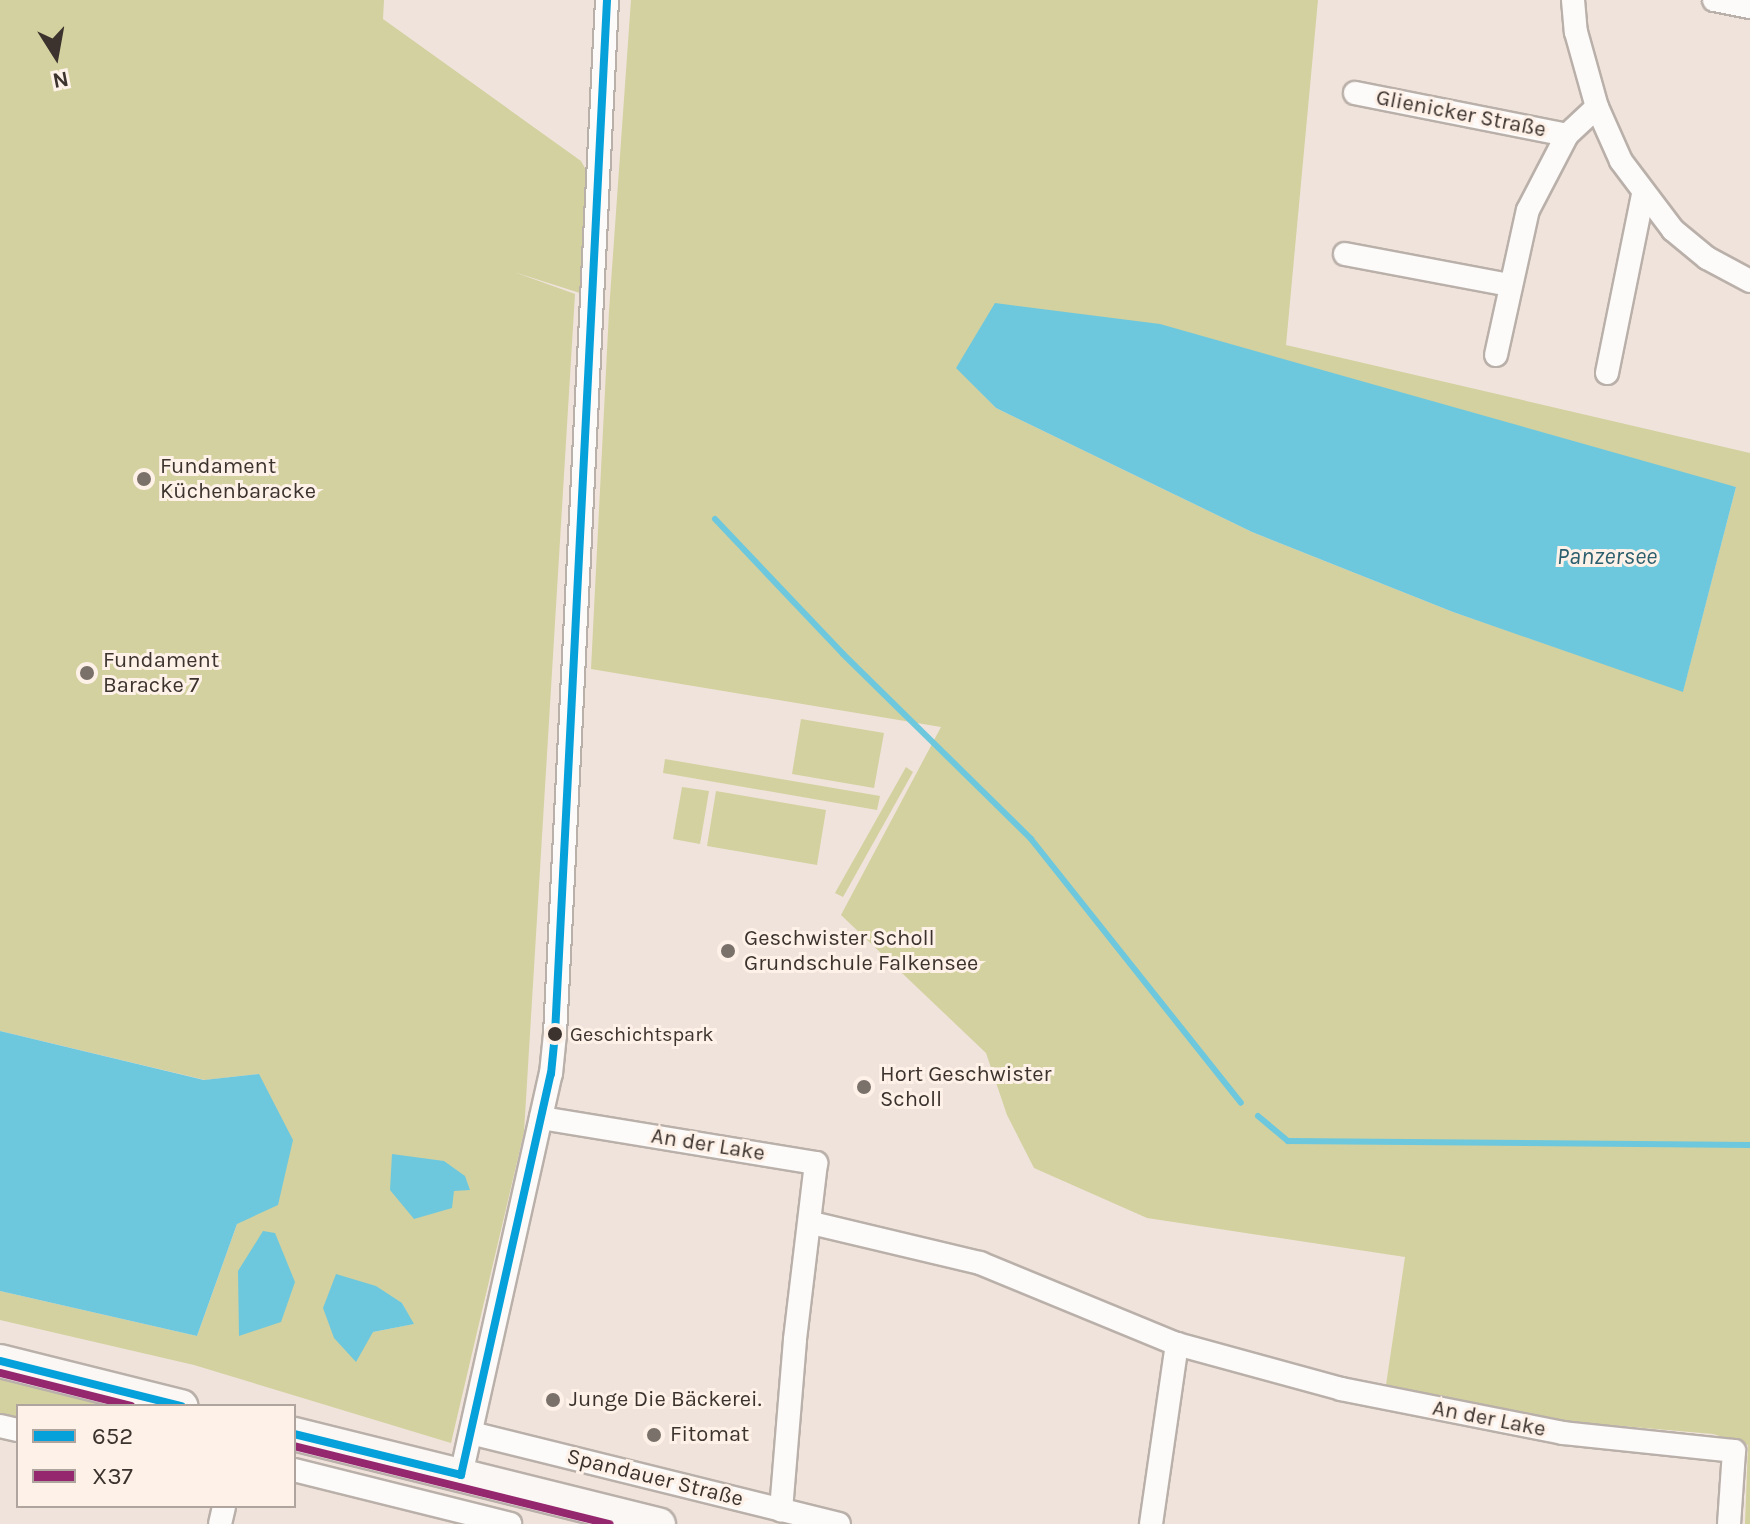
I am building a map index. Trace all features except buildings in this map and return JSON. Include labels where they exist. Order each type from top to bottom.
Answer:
[{"type":"main road","points":[[0,1361],[173,1404]]},
{"type":"main road","name":"Spandauer Straße","points":[[296,1434],[659,1524]]},
{"type":"street","points":[[461,1475],[551,1074],[562,946],[607,0]]},
{"type":"street","points":[[1573,0],[1576,32],[1597,107],[1621,161],[1643,195],[1673,230],[1707,258],[1750,281]]},
{"type":"street","points":[[1714,0],[1750,7]]},
{"type":"street","name":"Glienicker Straße","points":[[1355,93],[1567,135]]},
{"type":"street","name":"Glienicker Straße","points":[[1496,355],[1528,210],[1567,135],[1597,107]]},
{"type":"street","points":[[1607,373],[1643,195]]},
{"type":"street","points":[[1345,254],[1509,285]]},
{"type":"street","name":"An der Lake","points":[[541,1118],[816,1163],[812,1223],[795,1340],[781,1510]]},
{"type":"street","name":"An der Lake","points":[[812,1223],[980,1263],[1177,1344],[1372,1397],[1563,1433],[1734,1451],[1729,1524]]},
{"type":"street","points":[[1151,1524],[1177,1344]]},
{"type":"street","name":"Spandauer Straße","points":[[471,1433],[839,1524]]},
{"type":"street","points":[[296,1470],[510,1524]]},
{"type":"shaded area","points":[[0,0],[384,0],[383,19],[581,161],[590,177],[583,294],[514,272],[575,294],[524,1132],[451,1443],[194,1365],[0,1320],[0,1291],[197,1336],[237,1224],[259,1074],[205,1080],[0,1031]],"holes":[[[402,1303],[413,1324],[373,1332]]]},
{"type":"shaded area","points":[[631,0],[1318,0],[1286,345],[1750,453],[1750,1524],[1745,1524],[1748,1445],[1713,1434],[1564,1421],[1386,1385],[1405,1257],[1147,1218],[1034,1168],[1007,1115],[986,1053],[841,915],[941,727],[591,669],[609,311]],"holes":[[[956,367],[1736,487],[1683,691],[1453,612],[1252,532],[996,408]]]},
{"type":"shaded area","points":[[801,719],[884,733],[874,788],[792,774]]},
{"type":"shaded area","points":[[665,759],[880,796],[877,810],[663,773]]},
{"type":"shaded area","points":[[906,767],[913,772],[843,897],[835,893]]},
{"type":"shaded area","points":[[682,787],[709,791],[700,844],[673,839]]},
{"type":"shaded area","points":[[716,791],[826,810],[817,865],[707,846]]},
{"type":"shaded area","points":[[0,1373],[125,1404],[16,1404],[16,1422],[0,1418]]},
{"type":"water","name":"Panzersee","points":[[995,303],[1160,324],[1736,487],[1683,692],[1453,612],[1252,532],[996,408],[956,368]]},
{"type":"water","points":[[0,1031],[204,1080],[259,1074],[293,1140],[278,1205],[237,1224],[197,1336],[0,1291]]},
{"type":"water","points":[[392,1154],[444,1161],[465,1176],[470,1190],[454,1191],[452,1208],[414,1219],[390,1190]]},
{"type":"water","points":[[263,1231],[275,1233],[295,1282],[281,1322],[239,1336],[238,1271]]},
{"type":"water","points":[[336,1274],[376,1286],[402,1303],[414,1324],[373,1332],[356,1362],[334,1338],[323,1308]]},
{"type":"waterway","points":[[715,519],[843,654],[1031,839],[1241,1103]]},
{"type":"waterway","points":[[1258,1116],[1288,1141],[1750,1145]]},
{"type":"transit line","name":"652","points":[[461,1475],[551,1074],[555,1034],[607,0]]},
{"type":"transit line","name":"652","points":[[0,1361],[173,1404]]},
{"type":"transit line","name":"X37","points":[[0,1373],[123,1404]]},
{"type":"transit line","name":"652","points":[[296,1434],[461,1475]]},
{"type":"transit line","name":"X37","points":[[296,1446],[609,1524]]},
{"type":"place","name":"Fundament Küchenbaracke","points":[[144,479]]},
{"type":"place","name":"Fundament Baracke 7","points":[[87,673]]},
{"type":"place","name":"Geschwister Scholl Grundschule Falkensee","points":[[728,951]]},
{"type":"place","name":"Geschichtspark","points":[[555,1034]]},
{"type":"place","name":"Hort Geschwister Scholl","points":[[864,1087]]},
{"type":"place","name":"Junge Die Bäckerei.","points":[[553,1400]]},
{"type":"place","name":"Fitomat","points":[[654,1435]]}]
